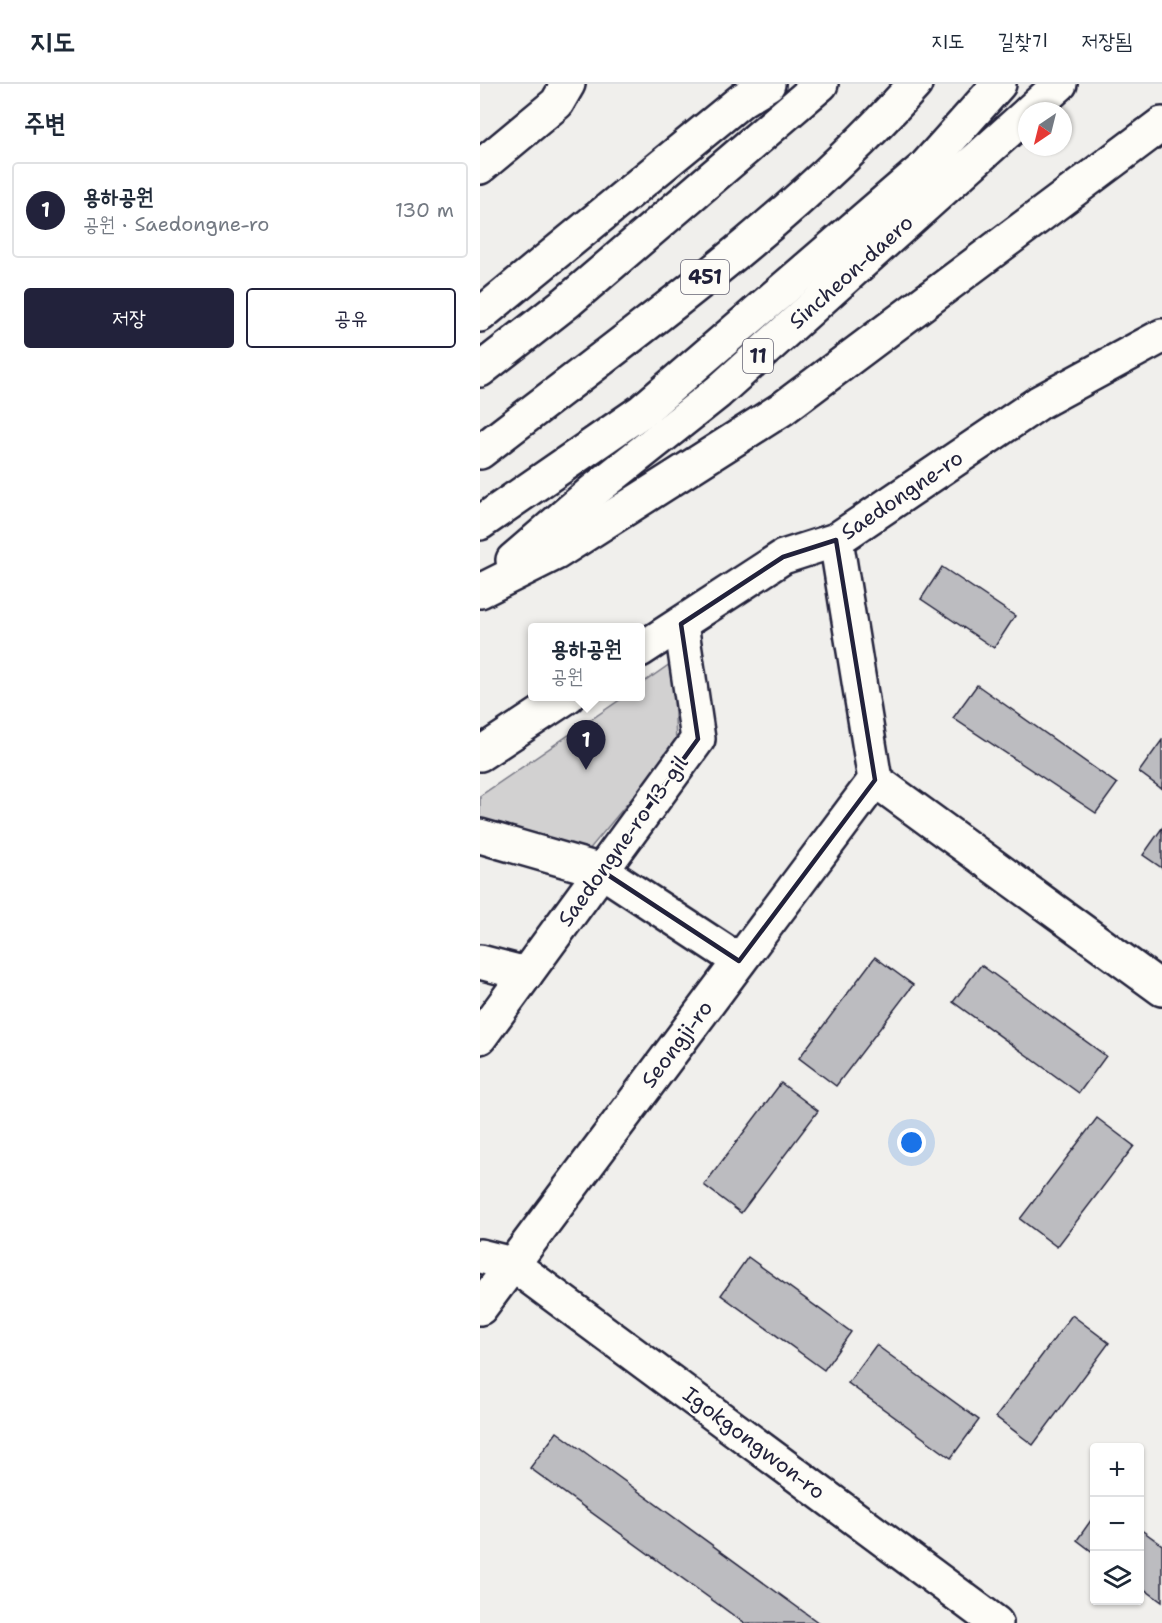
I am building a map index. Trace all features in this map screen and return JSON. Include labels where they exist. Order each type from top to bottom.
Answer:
[{"type":"main road","points":[[480,167],[557,103],[568,84]]},
{"type":"main road","points":[[480,315],[742,100],[768,84]]},
{"type":"main road","points":[[480,370],[567,302],[821,84]]},
{"type":"main road","name":"451","points":[[480,452],[728,260],[878,125],[915,84]]},
{"type":"main road","points":[[480,523],[642,411],[925,167],[999,84]]},
{"type":"main road","name":"Sincheon-daero","points":[[1040,102],[1060,84]]},
{"type":"main road","name":"Sincheon-daero","points":[[480,590],[592,492],[718,392],[1018,122]]},
{"type":"main road","points":[[480,590],[556,553],[783,409],[1162,124]]},
{"type":"main road","name":"Saedongne-ro","points":[[645,647],[783,557],[836,540],[1040,402],[1162,336]]},
{"type":"main road","points":[[836,540],[875,780],[1162,989]]},
{"type":"main road","name":"Saedongne-ro 13-gil","points":[[480,1037],[698,739],[681,624]]},
{"type":"main road","points":[[480,754],[560,701]]},
{"type":"main road","name":"Seongji-ro","points":[[480,1308],[875,780]]},
{"type":"main road","points":[[480,836],[602,871],[739,961]]},
{"type":"main road","points":[[480,962],[526,974]]},
{"type":"main road","points":[[480,1256],[512,1264]]},
{"type":"main road","name":"Igokgongwon-ro","points":[[512,1264],[996,1623]]},
{"type":"highlighted area","points":[[836,540],[875,780],[739,961],[602,871],[698,739],[681,624],[783,557]]},
{"type":"shaded area","points":[[673,662],[676,745],[588,851],[480,823],[480,796],[618,701],[645,701],[645,682]]},
{"type":"building","points":[[942,567],[1015,616],[994,648],[921,599]]},
{"type":"building","points":[[977,685],[1117,784],[1096,813],[953,718]]},
{"type":"building","points":[[1162,740],[1162,789],[1139,772]]},
{"type":"building","points":[[1162,828],[1162,868],[1143,855]]},
{"type":"building","points":[[875,957],[913,985],[836,1086],[799,1058]]},
{"type":"building","points":[[981,965],[1106,1056],[1079,1093],[953,1002]]},
{"type":"building","points":[[781,1083],[818,1111],[741,1213],[704,1185]]},
{"type":"building","points":[[1097,1118],[1134,1146],[1057,1247],[1020,1219]]},
{"type":"building","points":[[748,1257],[851,1332],[824,1370],[721,1295]]},
{"type":"building","points":[[1072,1315],[1109,1343],[1033,1445],[996,1417]]},
{"type":"building","points":[[876,1345],[979,1420],[951,1458],[848,1383]]},
{"type":"building","points":[[557,1432],[819,1623],[744,1623],[530,1468]]},
{"type":"building","points":[[1090,1522],[1090,1550],[1077,1540]]},
{"type":"building","points":[[1144,1532],[1162,1545],[1162,1602],[1144,1589]]},
{"type":"place","name":"용하공원","points":[[586,770]]}]
